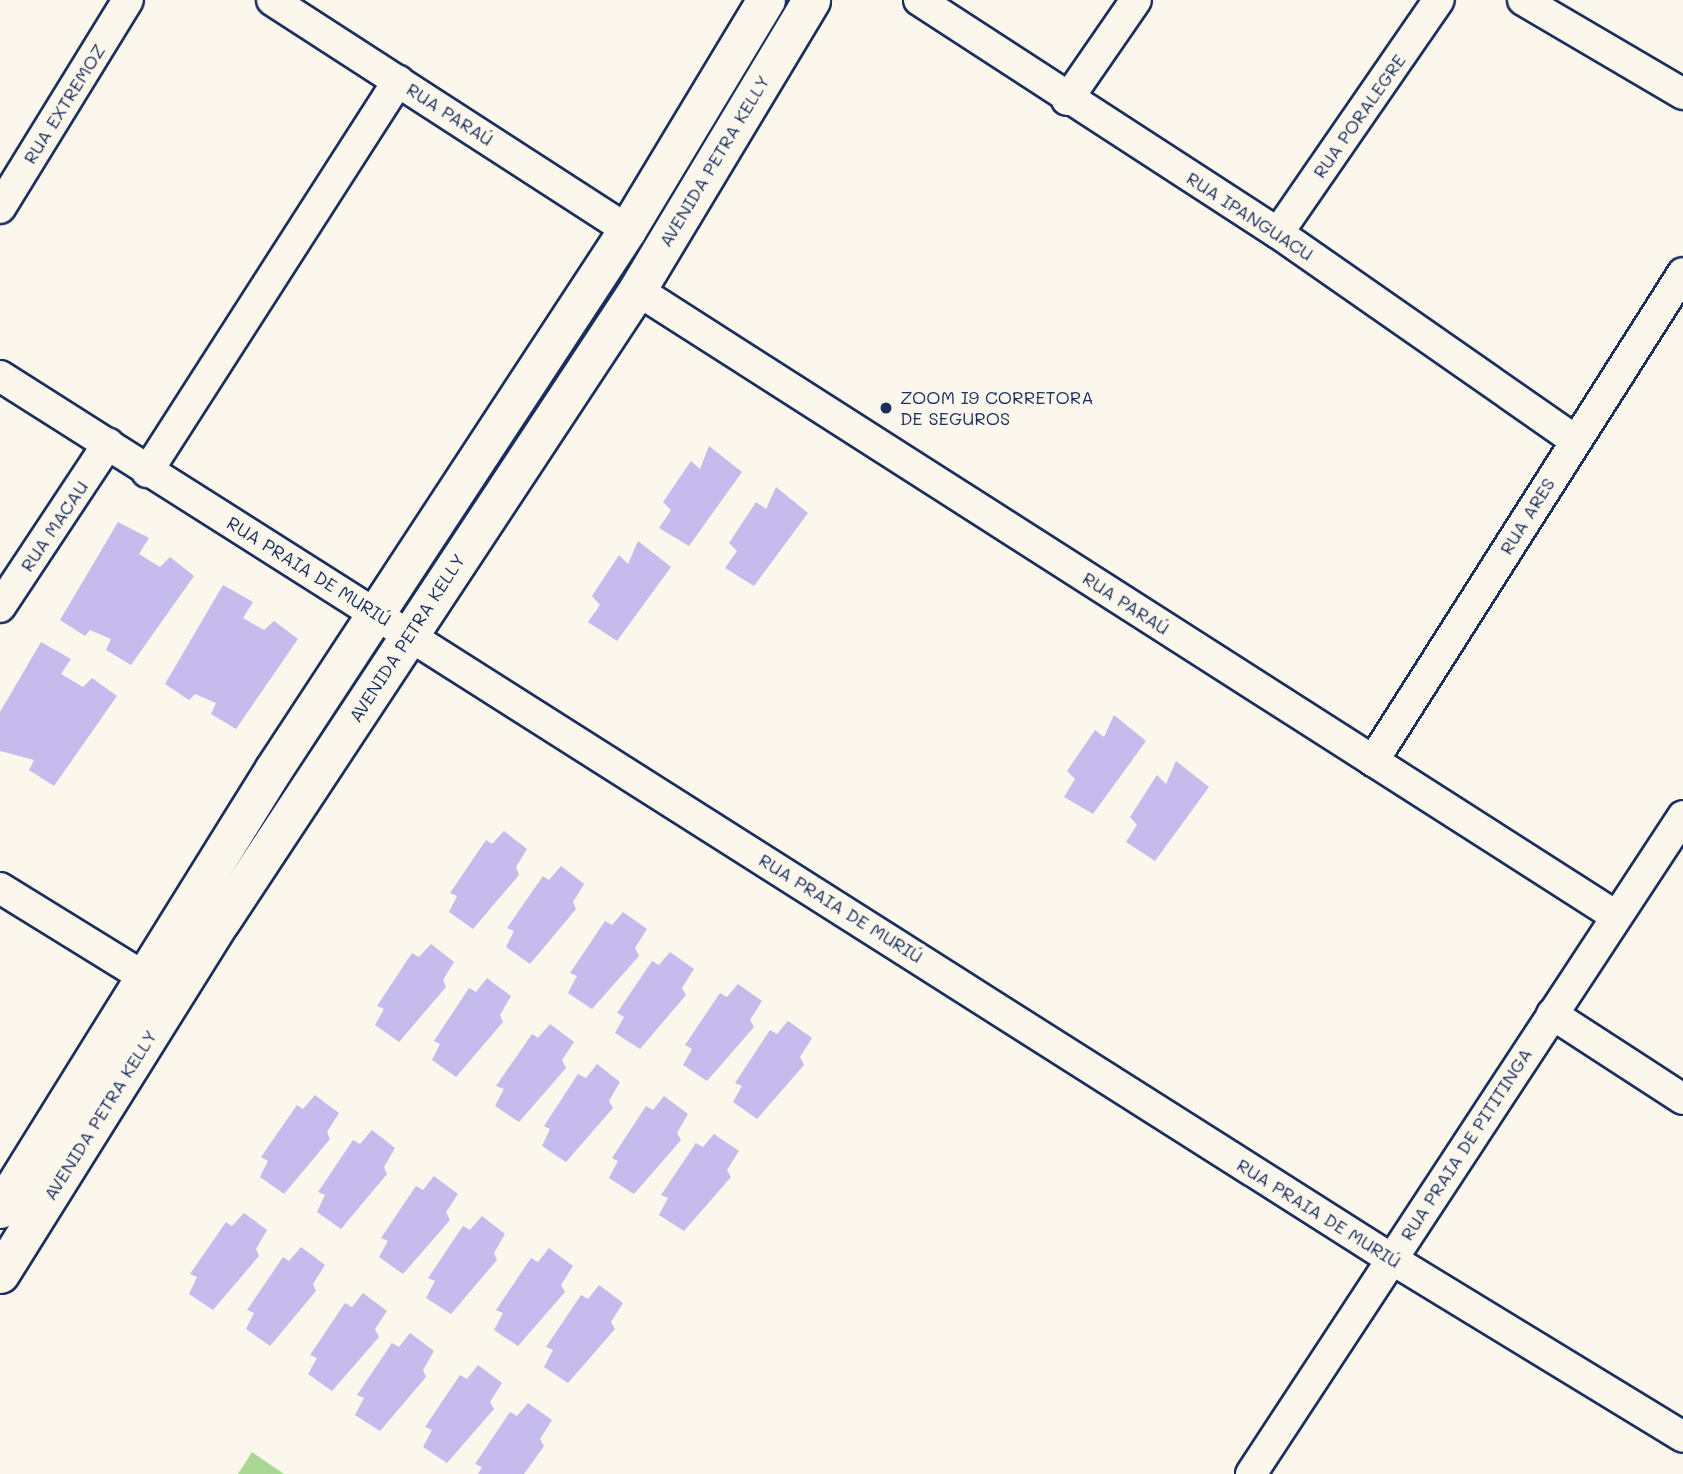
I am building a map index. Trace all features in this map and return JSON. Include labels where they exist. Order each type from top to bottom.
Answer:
[{"type":"street","name":"RUA EXTREMOZ","points":[[0,208],[128,0]]},
{"type":"street","name":"RUA PARAÚ","points":[[272,0],[627,230]]},
{"type":"street","name":"AVENIDA PETRA KELLY","points":[[0,1209],[375,611],[627,230],[766,0]]},
{"type":"street","name":"AVENIDA PETRA KELLY","points":[[0,1275],[10,1236],[636,290],[811,0]]},
{"type":"street","name":"RUA IPANGUACU","points":[[919,0],[1067,100],[1278,233],[1575,440]]},
{"type":"street","points":[[1067,100],[1136,0]]},
{"type":"street","name":"RUA PORALEGRE","points":[[1278,233],[1439,0]]},
{"type":"street","points":[[1523,0],[1683,94]]},
{"type":"street","points":[[147,472],[398,80]]},
{"type":"street","name":"RUA ARES","points":[[1374,761],[1683,273]]},
{"type":"street","name":"RUA PARAÚ","points":[[636,290],[1616,916]]},
{"type":"street","name":"RUA PRAIA DE MURIÚ","points":[[0,376],[108,444],[147,472],[375,611],[1390,1258],[1683,1437]]},
{"type":"street","name":"RUA MACAU","points":[[0,607],[108,444]]},
{"type":"street","name":"RUA PRAIA DE PITITINGA","points":[[1251,1474],[1390,1258],[1683,816]]},
{"type":"street","points":[[0,888],[144,977]]},
{"type":"street","points":[[1552,1014],[1683,1100]]},
{"type":"green space","points":[[252,1452],[284,1474],[238,1474]]},
{"type":"building","points":[[709,446],[742,472],[689,546],[659,528],[671,510],[663,502],[691,461],[700,469]]},
{"type":"building","points":[[776,487],[808,513],[754,586],[725,568],[737,551],[729,543],[756,502],[766,509]]},
{"type":"building","points":[[118,522],[149,538],[139,554],[160,567],[170,557],[194,576],[131,665],[106,650],[111,639],[90,630],[85,636],[60,620]]},
{"type":"building","points":[[638,541],[671,567],[617,641],[588,622],[600,605],[592,596],[619,555],[628,564]]},
{"type":"building","points":[[223,585],[253,602],[243,618],[264,630],[274,621],[298,639],[236,729],[211,714],[216,703],[195,694],[189,700],[165,684]]},
{"type":"building","points":[[41,642],[71,659],[61,674],[83,687],[92,678],[117,696],[54,786],[29,770],[34,760],[0,751],[0,712]]},
{"type":"building","points":[[1114,715],[1146,741],[1093,814],[1064,797],[1075,779],[1067,771],[1095,730],[1104,737]]},
{"type":"building","points":[[1176,761],[1209,787],[1155,861],[1126,842],[1137,825],[1130,817],[1157,775],[1166,784]]},
{"type":"building","points":[[504,831],[527,849],[516,867],[519,875],[473,929],[449,912],[457,896],[450,893],[486,840],[492,844]]},
{"type":"building","points":[[561,866],[584,884],[573,902],[576,909],[530,964],[506,947],[514,931],[507,928],[543,876],[549,880]]},
{"type":"building","points":[[623,912],[647,929],[635,948],[639,956],[592,1009],[568,993],[577,976],[570,973],[605,921],[612,925]]},
{"type":"building","points":[[431,944],[454,962],[443,980],[446,987],[399,1042],[375,1025],[384,1009],[377,1006],[412,953],[419,957]]},
{"type":"building","points":[[670,952],[694,969],[682,988],[686,995],[640,1049],[615,1033],[624,1017],[617,1013],[652,961],[659,965]]},
{"type":"building","points":[[487,978],[511,996],[500,1015],[503,1022],[456,1077],[432,1060],[440,1044],[434,1041],[469,988],[476,992]]},
{"type":"building","points":[[738,984],[762,1001],[750,1020],[754,1027],[707,1081],[683,1065],[692,1049],[685,1045],[720,993],[727,997]]},
{"type":"building","points":[[788,1021],[812,1038],[800,1057],[804,1065],[757,1119],[733,1102],[742,1086],[735,1083],[770,1030],[777,1034]]},
{"type":"building","points":[[550,1024],[574,1042],[562,1060],[566,1068],[519,1122],[495,1106],[504,1089],[496,1086],[532,1034],[538,1038]]},
{"type":"building","points":[[597,1064],[620,1082],[609,1101],[613,1108],[566,1162],[542,1146],[550,1129],[544,1126],[578,1074],[586,1078]]},
{"type":"building","points":[[315,1095],[339,1113],[327,1132],[330,1139],[284,1194],[260,1177],[268,1161],[261,1157],[297,1105],[303,1109]]},
{"type":"building","points":[[664,1096],[688,1114],[677,1133],[681,1140],[634,1194],[609,1178],[618,1161],[612,1158],[646,1106],[653,1110]]},
{"type":"building","points":[[372,1130],[395,1148],[384,1167],[387,1174],[341,1229],[317,1212],[325,1195],[318,1192],[353,1140],[360,1144]]},
{"type":"building","points":[[714,1134],[739,1151],[727,1170],[731,1177],[684,1231],[659,1215],[668,1198],[661,1195],[696,1143],[703,1147]]},
{"type":"building","points":[[434,1176],[458,1194],[446,1212],[450,1220],[403,1274],[379,1257],[388,1241],[381,1238],[416,1186],[423,1190]]},
{"type":"building","points":[[244,1213],[267,1230],[256,1249],[259,1256],[213,1310],[189,1294],[197,1277],[190,1274],[226,1222],[232,1226]]},
{"type":"building","points":[[482,1216],[505,1234],[494,1253],[497,1260],[451,1314],[426,1298],[435,1281],[428,1278],[463,1226],[470,1230]]},
{"type":"building","points":[[301,1247],[325,1265],[313,1284],[316,1291],[270,1346],[246,1329],[254,1313],[247,1310],[283,1257],[289,1261]]},
{"type":"building","points":[[549,1248],[573,1266],[561,1285],[565,1292],[518,1346],[494,1330],[503,1313],[496,1310],[531,1258],[538,1262]]},
{"type":"building","points":[[599,1285],[623,1303],[611,1322],[615,1329],[568,1383],[544,1367],[553,1350],[546,1347],[581,1295],[588,1299]]},
{"type":"building","points":[[363,1293],[387,1311],[375,1329],[379,1337],[332,1391],[308,1374],[317,1358],[310,1355],[345,1303],[352,1307]]},
{"type":"building","points":[[410,1333],[434,1351],[423,1370],[426,1377],[380,1431],[355,1415],[364,1398],[357,1395],[392,1343],[399,1347]]},
{"type":"building","points":[[478,1365],[502,1383],[490,1402],[494,1409],[447,1463],[423,1447],[432,1430],[425,1427],[460,1375],[467,1379]]},
{"type":"building","points":[[528,1403],[552,1420],[540,1439],[544,1446],[524,1474],[478,1474],[482,1467],[475,1464],[510,1412],[517,1416]]},
{"type":"place","name":"ZOOM I9 CORRETORA DE SEGUROS","points":[[886,408]]}]
